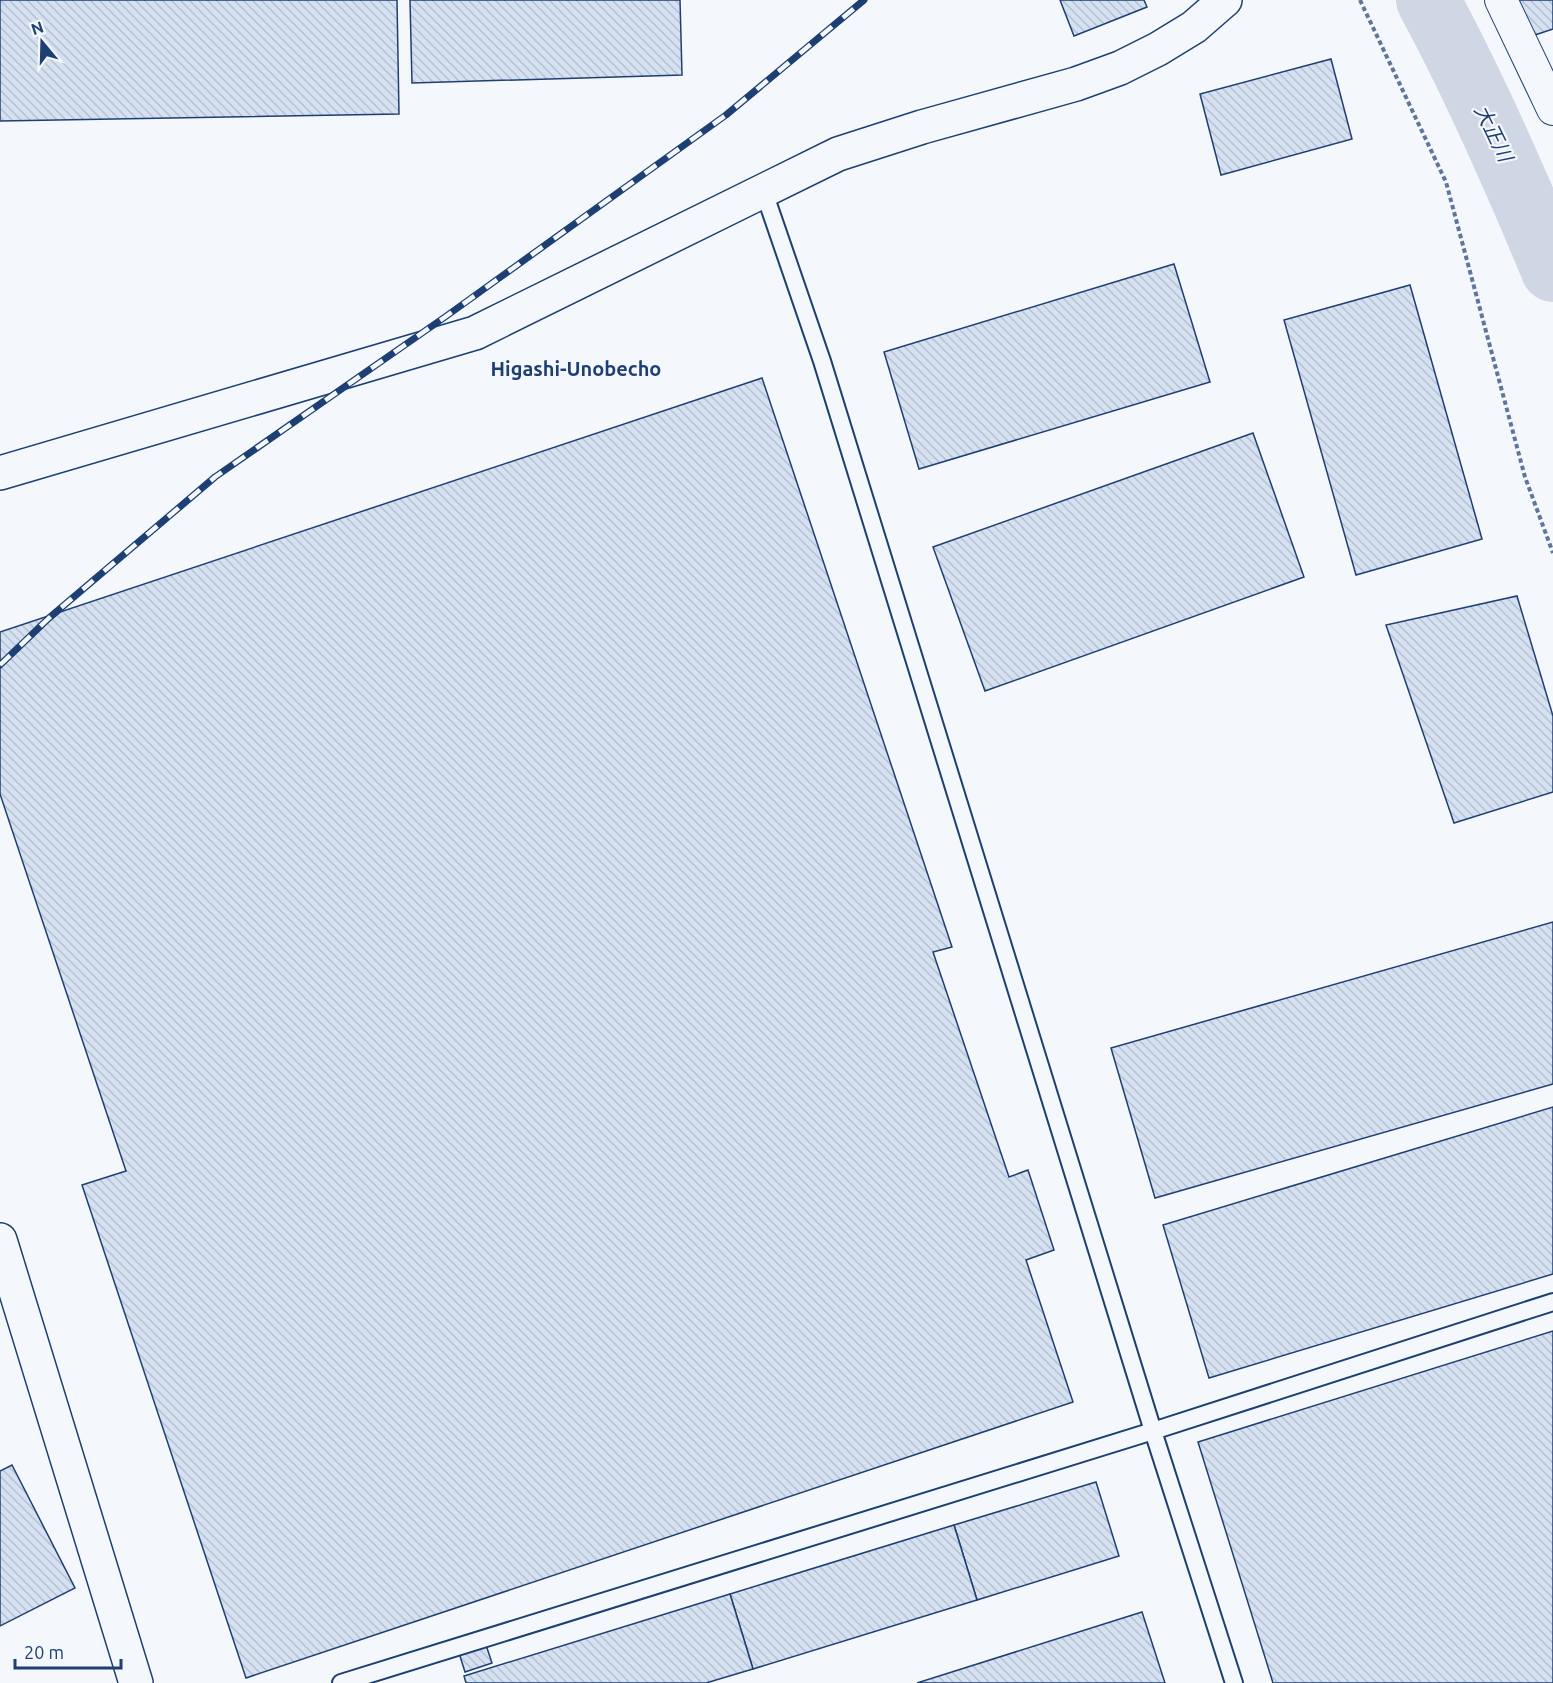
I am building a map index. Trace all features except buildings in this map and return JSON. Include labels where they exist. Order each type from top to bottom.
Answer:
[{"type":"street","points":[[0,472],[475,333],[838,154],[922,127],[1076,84],[1120,68],[1194,27],[1225,0]]},
{"type":"street","points":[[1502,0],[1553,109]]},
{"type":"street","points":[[0,1240],[136,1683]]},
{"type":"lane","points":[[764,192],[826,372],[1153,1431],[1234,1683]]},
{"type":"lane","points":[[341,1683],[1153,1431],[1553,1302]]},
{"type":"path","points":[[1360,0],[1446,183],[1525,477],[1553,553]]},
{"type":"waterway","name":"大正川","points":[[1428,0],[1494,133],[1553,270]]},
{"type":"railway","points":[[0,665],[49,618],[215,477],[445,317],[726,115],[864,0]]},
{"type":"district","name":"Higashi-Unobecho","points":[[576,368]]}]
